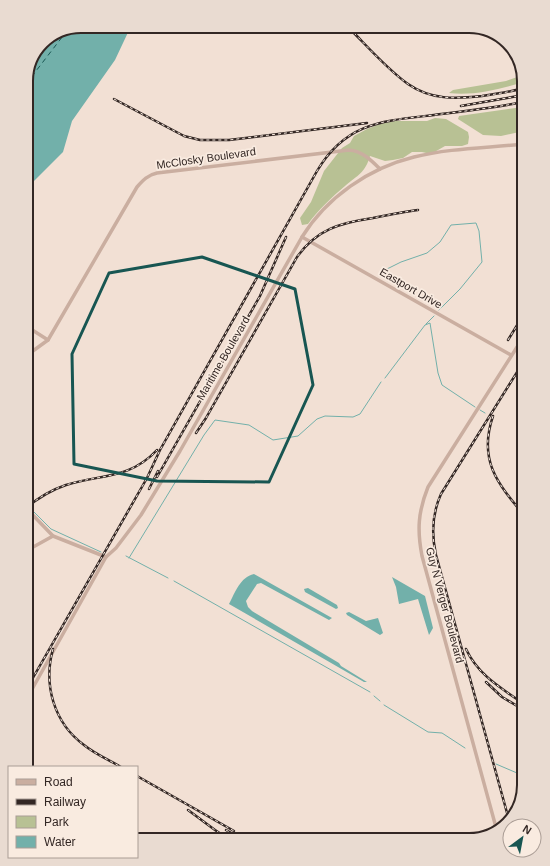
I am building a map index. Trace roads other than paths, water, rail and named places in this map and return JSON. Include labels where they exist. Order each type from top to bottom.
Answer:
[{"type":"street","name":"Maritime Boulevard","points":[[33,687],[106,557],[116,548],[140,515],[172,464],[302,237],[316,217],[339,195],[356,182],[380,169],[402,160],[432,154],[517,145]]},
{"type":"street","name":"McClosky Boulevard","points":[[33,351],[48,340],[138,187],[148,176],[157,173],[349,150],[354,150],[366,156],[380,169]]},
{"type":"street","name":"Eastport Drive","points":[[302,237],[511,356]]},
{"type":"street","points":[[33,330],[48,340]]},
{"type":"street","name":"Guy N Verger Boulevard","points":[[495,825],[422,556],[418,523],[428,487],[517,347]]},
{"type":"street","points":[[33,515],[53,536],[106,557]]},
{"type":"street","points":[[33,547],[53,536]]},
{"type":"water","points":[[75,33],[128,33],[115,60],[72,121],[63,152],[33,182],[33,78],[38,60],[43,52],[57,39]]},
{"type":"water","points":[[254,574],[332,618],[329,620],[261,583],[257,584],[246,601],[248,607],[252,611],[339,663],[341,666],[367,682],[364,682],[229,604],[236,590],[245,578]]},
{"type":"water","points":[[392,577],[425,596],[433,628],[429,635],[418,599],[399,604],[396,587]]},
{"type":"water","points":[[308,588],[337,605],[338,608],[336,609],[305,592],[304,589]]},
{"type":"water","points":[[349,612],[366,621],[378,618],[383,633],[380,635],[347,615],[346,613]]},
{"type":"waterway","points":[[387,269],[401,262],[427,253],[440,242],[451,225],[476,223],[479,231],[482,262],[460,289],[439,310]]},
{"type":"waterway","points":[[426,324],[434,316]]},
{"type":"waterway","points":[[385,378],[425,325],[430,323],[438,373],[442,385],[475,407]]},
{"type":"waterway","points":[[129,558],[204,435],[215,420],[249,425],[273,440],[298,436],[317,419],[325,416],[353,417],[360,414],[381,382]]},
{"type":"waterway","points":[[480,410],[485,413]]},
{"type":"waterway","points":[[33,511],[51,529],[101,552]]},
{"type":"waterway","points":[[126,556],[168,578]]},
{"type":"waterway","points":[[174,581],[370,692]]},
{"type":"waterway","points":[[374,696],[380,701]]},
{"type":"waterway","points":[[384,705],[428,732],[442,733],[465,748]]},
{"type":"waterway","points":[[496,764],[517,773]]},
{"type":"railway","points":[[354,33],[393,72],[408,84],[425,93],[434,96],[462,98],[517,90]]},
{"type":"railway","points":[[461,106],[517,96]]},
{"type":"railway","points":[[114,99],[184,136],[200,140],[229,140],[367,123]]},
{"type":"railway","points":[[33,678],[147,478],[160,450],[317,171],[328,155],[340,142],[353,133],[382,122],[517,103]]},
{"type":"railway","points":[[196,433],[206,418],[297,257],[305,247],[321,234],[340,225],[418,210]]},
{"type":"railway","points":[[157,477],[260,296],[286,237]]},
{"type":"railway","points":[[508,340],[517,325]]},
{"type":"railway","points":[[507,814],[436,555],[433,539],[433,524],[441,494],[517,372]]},
{"type":"railway","points":[[493,416],[489,432],[489,458],[498,481],[517,506]]},
{"type":"railway","points":[[33,503],[60,487],[114,475],[136,467],[157,450]]},
{"type":"railway","points":[[149,489],[158,471]]},
{"type":"railway","points":[[53,649],[49,676],[58,714],[65,726],[84,745],[119,766]]},
{"type":"railway","points":[[466,649],[471,658],[484,674],[517,699]]},
{"type":"railway","points":[[486,682],[502,697],[517,706]]},
{"type":"railway","points":[[138,777],[234,831]]},
{"type":"railway","points":[[188,810],[220,833]]},
{"type":"railway","points":[[226,830],[231,833]]}]
